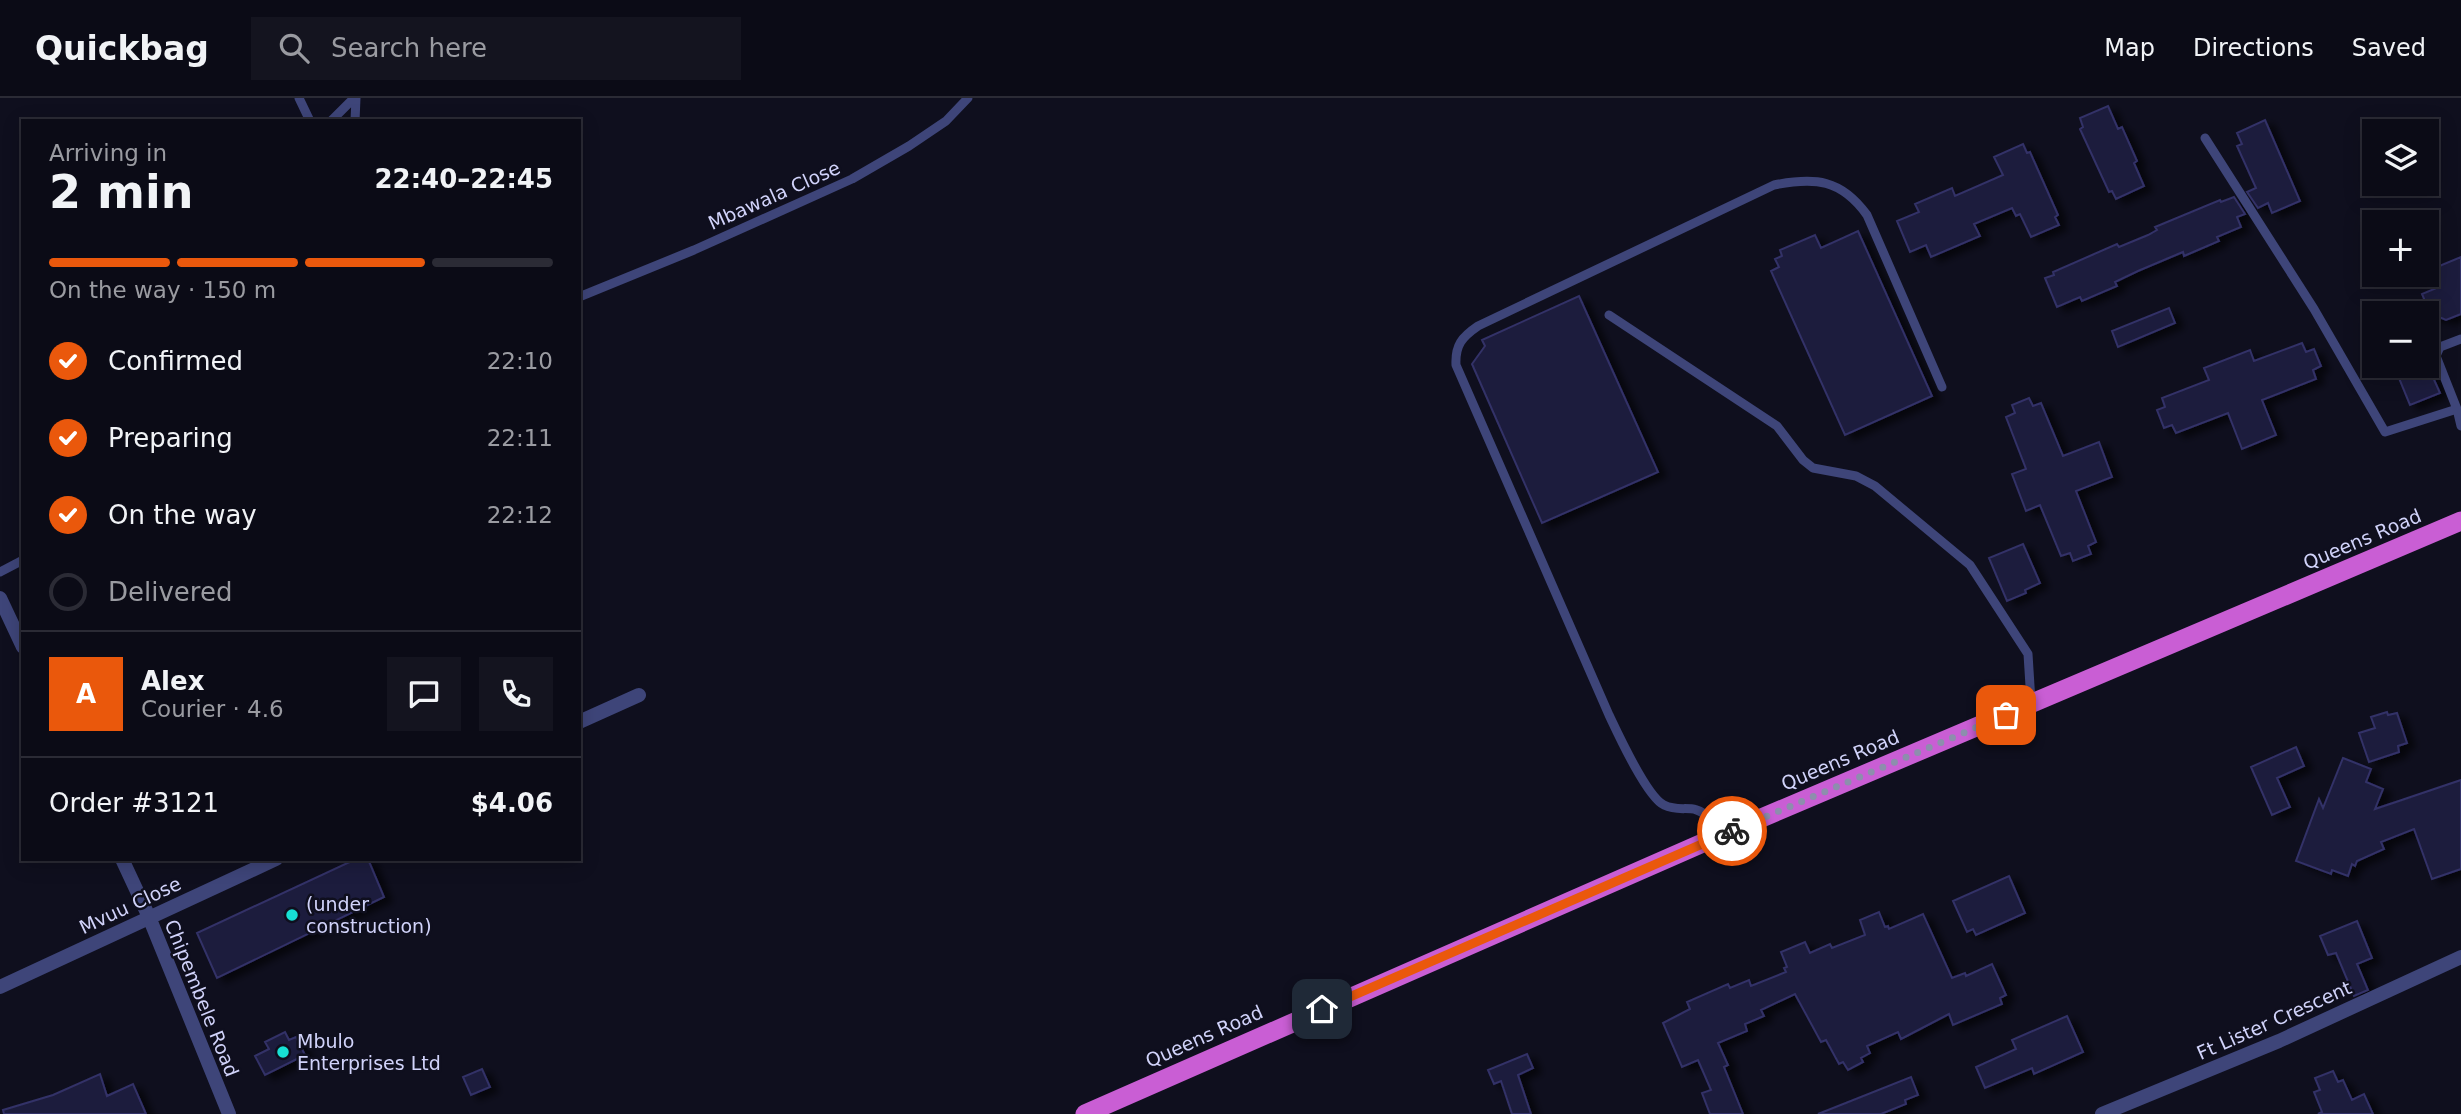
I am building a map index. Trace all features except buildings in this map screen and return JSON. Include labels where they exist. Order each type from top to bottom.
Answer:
[{"type":"highway","name":"Queens Road","points":[[1085,1114],[1705,842],[2461,521]]},
{"type":"street","points":[[0,598],[21,643]]},
{"type":"street","points":[[581,721],[639,695]]},
{"type":"street","name":"Chipembele Road","points":[[123,861],[149,917],[229,1114]]},
{"type":"street","name":"Mvuu Close","points":[[0,987],[272,861]]},
{"type":"street","name":"Ft Lister Crescent","points":[[2108,1113],[2279,1041],[2461,957]]},
{"type":"lane","points":[[299,98],[309,119]]},
{"type":"lane","points":[[333,119],[355,98]]},
{"type":"lane","points":[[355,98],[355,119]]},
{"type":"lane","name":"Mbawala Close","points":[[581,296],[694,250],[852,179],[946,121],[968,98]]},
{"type":"lane","points":[[2205,138],[2314,309],[2385,432],[2457,409]]},
{"type":"lane","points":[[1705,842],[1710,819],[1695,808],[1666,807],[1658,801],[1620,738],[1457,365],[1455,352],[1459,342],[1478,326],[1774,185],[1795,181],[1817,182],[1838,188],[1854,198],[1867,215],[1942,387]]},
{"type":"lane","points":[[1609,314],[1777,426],[1803,460],[1813,468],[1856,476],[1875,486],[1970,565],[2028,654],[2031,704]]},
{"type":"lane","points":[[2461,339],[2440,347],[2436,356],[2461,426]]},
{"type":"lane","points":[[0,572],[21,562]]},
{"type":"way so far","points":[[1732,831],[2006,715]]},
{"type":"place","name":"(under construction)","points":[[292,915]]},
{"type":"place","name":"Mbulo Enterprises Ltd","points":[[283,1052]]},
{"type":"route","points":[[1322,1009],[1732,831]]}]
